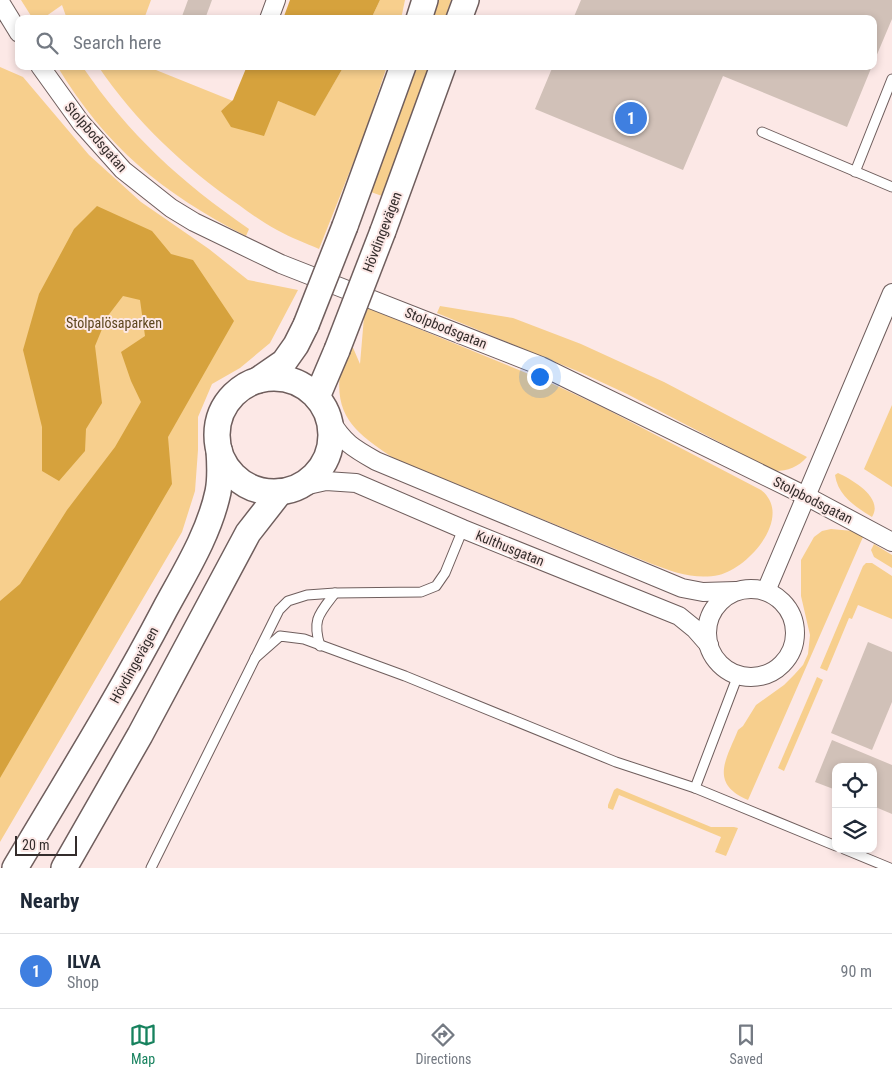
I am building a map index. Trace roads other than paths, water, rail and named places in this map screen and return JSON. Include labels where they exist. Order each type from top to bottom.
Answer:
[{"type":"street","points":[[270,15],[276,0]]},
{"type":"street","points":[[420,15],[425,0]]},
{"type":"street","points":[[460,15],[466,0]]},
{"type":"street","points":[[0,2],[15,26]]},
{"type":"street","name":"Stolpbodsgatan","points":[[43,70],[81,123],[123,170],[164,202],[194,222],[281,264],[541,366],[806,496],[892,542]]},
{"type":"street","name":"Hövdingevägen","points":[[15,868],[141,655],[200,543],[218,491],[220,470],[217,433],[220,416],[228,400],[241,388],[284,362],[296,345],[306,325],[345,226],[402,70]]},
{"type":"street","name":"Hövdingevägen","points":[[317,397],[384,231],[443,70]]},
{"type":"street","points":[[766,591],[892,292]]},
{"type":"street","name":"Hövdingevägen","points":[[64,868],[144,727],[248,533],[290,490],[312,478],[323,466],[329,452],[332,436],[330,420],[325,408],[317,397],[305,386],[290,379],[273,377],[257,380]]},
{"type":"street","points":[[330,420],[340,437],[355,449],[376,461],[682,588],[703,592],[751,589],[766,591],[780,598],[790,610],[795,624],[795,639],[790,654],[781,666],[768,674],[753,677],[738,675]]},
{"type":"street","name":"Hövdingevägen","points":[[219,450],[224,463],[242,483],[266,492],[290,490]]},
{"type":"street","name":"Kulthusgatan","points":[[290,490],[326,481],[356,483],[463,529],[679,616],[695,629],[709,645],[715,658],[725,668],[738,675]]},
{"type":"street","points":[[709,645],[707,632],[709,619],[715,608],[724,598],[736,591]]},
{"type":"lane","points":[[855,172],[892,79]]},
{"type":"lane","points":[[762,132],[892,187]]},
{"type":"lane","points":[[151,868],[256,658],[268,628],[279,610],[288,601],[307,595],[421,592],[436,586],[445,573],[463,529]]},
{"type":"lane","points":[[320,646],[316,630],[319,616],[335,593]]},
{"type":"lane","points":[[256,658],[280,636],[304,639],[405,676],[616,762],[695,788],[832,844]]},
{"type":"lane","points":[[695,788],[738,675]]},
{"type":"lane","points":[[854,853],[890,868]]},
{"type":"place","name":"ILVA","points":[[631,118]]},
{"type":"park label","name":"Stolpalösaparken","points":[[114,323]]}]
